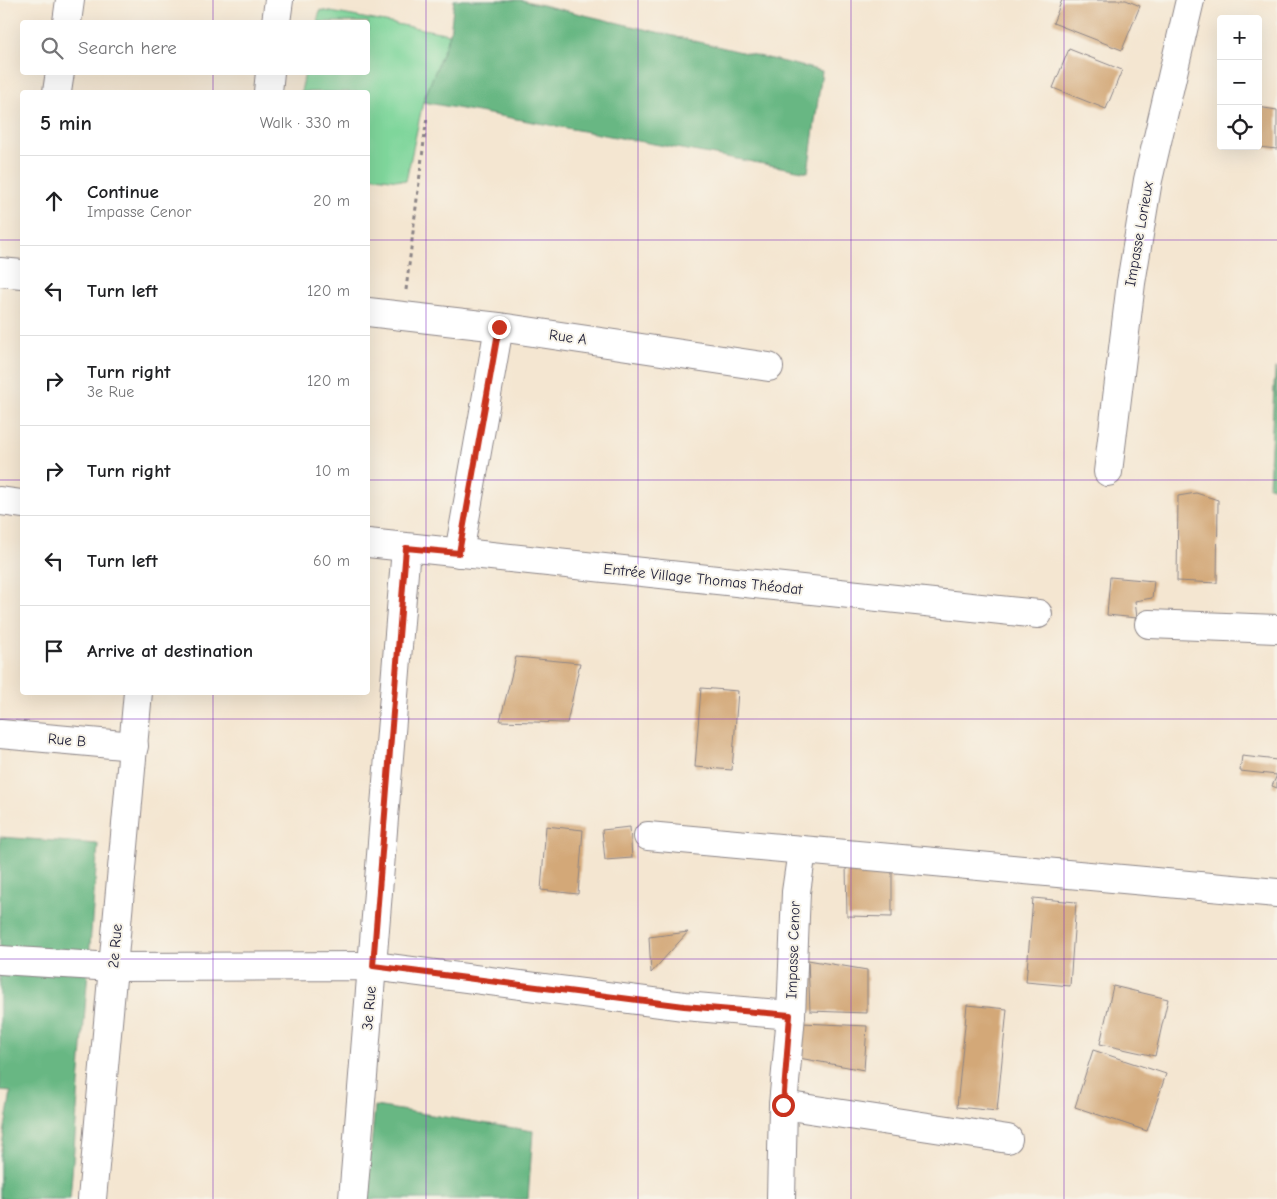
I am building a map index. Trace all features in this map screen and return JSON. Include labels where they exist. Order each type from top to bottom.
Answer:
[{"type":"street","points":[[67,20],[70,0]]},
{"type":"street","points":[[276,20],[279,0]]},
{"type":"street","name":"Impasse Lorieux","points":[[1108,472],[1131,283],[1148,180],[1190,0]]},
{"type":"street","points":[[57,90],[60,75]]},
{"type":"street","points":[[268,90],[270,75]]},
{"type":"street","points":[[0,272],[20,274]]},
{"type":"street","name":"Rue A","points":[[370,312],[499,327],[768,367]]},
{"type":"street","points":[[459,553],[499,327]]},
{"type":"street","points":[[0,501],[20,504]]},
{"type":"street","name":"Entrée Village Thomas Théodat","points":[[370,543],[1038,614]]},
{"type":"street","name":"3e Rue","points":[[353,1199],[406,548]]},
{"type":"street","points":[[1149,624],[1277,629]]},
{"type":"street","name":"2e Rue","points":[[92,1199],[138,695]]},
{"type":"street","name":"Rue B","points":[[0,734],[134,746]]},
{"type":"street","points":[[648,836],[1277,893]]},
{"type":"street","name":"Impasse Cenor","points":[[781,1199],[783,1105],[790,1015],[796,892],[802,851]]},
{"type":"street","points":[[0,960],[113,967],[373,966],[684,1006],[790,1015]]},
{"type":"street","points":[[783,1105],[1008,1139]]},
{"type":"path","points":[[402,316],[427,116]]},
{"type":"green space","points":[[454,0],[521,0],[822,71],[808,172],[423,102],[450,34]]},
{"type":"green space","points":[[320,10],[450,34],[423,102],[406,181],[370,176],[370,90],[301,90],[305,75],[370,75],[370,20],[318,20]]},
{"type":"green space","points":[[1275,368],[1277,368],[1277,488],[1269,486]]},
{"type":"green space","points":[[0,837],[98,844],[70,1199],[0,1199],[0,1157],[11,1092],[0,1091]]},
{"type":"green space","points":[[375,1106],[533,1131],[528,1199],[366,1199]]},
{"type":"building","points":[[1062,0],[1126,0],[1140,6],[1122,50],[1053,23]]},
{"type":"building","points":[[1069,49],[1122,70],[1106,109],[1053,88]]},
{"type":"building","points":[[1262,108],[1277,110],[1277,149],[1262,147]]},
{"type":"building","points":[[1196,493],[1218,500],[1217,583],[1177,581],[1178,496]]},
{"type":"building","points":[[1110,577],[1154,581],[1152,598],[1135,601],[1137,618],[1107,615]]},
{"type":"building","points":[[516,657],[580,663],[567,723],[500,721]]},
{"type":"building","points":[[701,688],[738,691],[732,770],[695,767]]},
{"type":"building","points":[[1242,756],[1277,760],[1277,775],[1240,771]]},
{"type":"building","points":[[1277,775],[1277,788],[1272,786]]},
{"type":"building","points":[[546,826],[583,830],[578,894],[541,890]]},
{"type":"building","points":[[630,827],[632,858],[605,860],[602,830]]},
{"type":"building","points":[[846,865],[892,867],[892,917],[847,916]]},
{"type":"building","points":[[1033,898],[1076,902],[1070,986],[1026,982]]},
{"type":"building","points":[[688,932],[651,973],[649,937]]},
{"type":"building","points":[[808,960],[867,970],[867,1013],[810,1011]]},
{"type":"building","points":[[1113,986],[1168,999],[1155,1056],[1100,1044]]},
{"type":"building","points":[[967,1005],[1007,1009],[997,1111],[957,1107]]},
{"type":"building","points":[[802,1023],[867,1026],[864,1070],[799,1058]]},
{"type":"building","points":[[1093,1050],[1166,1074],[1147,1131],[1075,1107]]},
{"type":"route","points":[[499,327],[459,553],[406,548],[373,966],[684,1006],[790,1015],[783,1105]]}]
